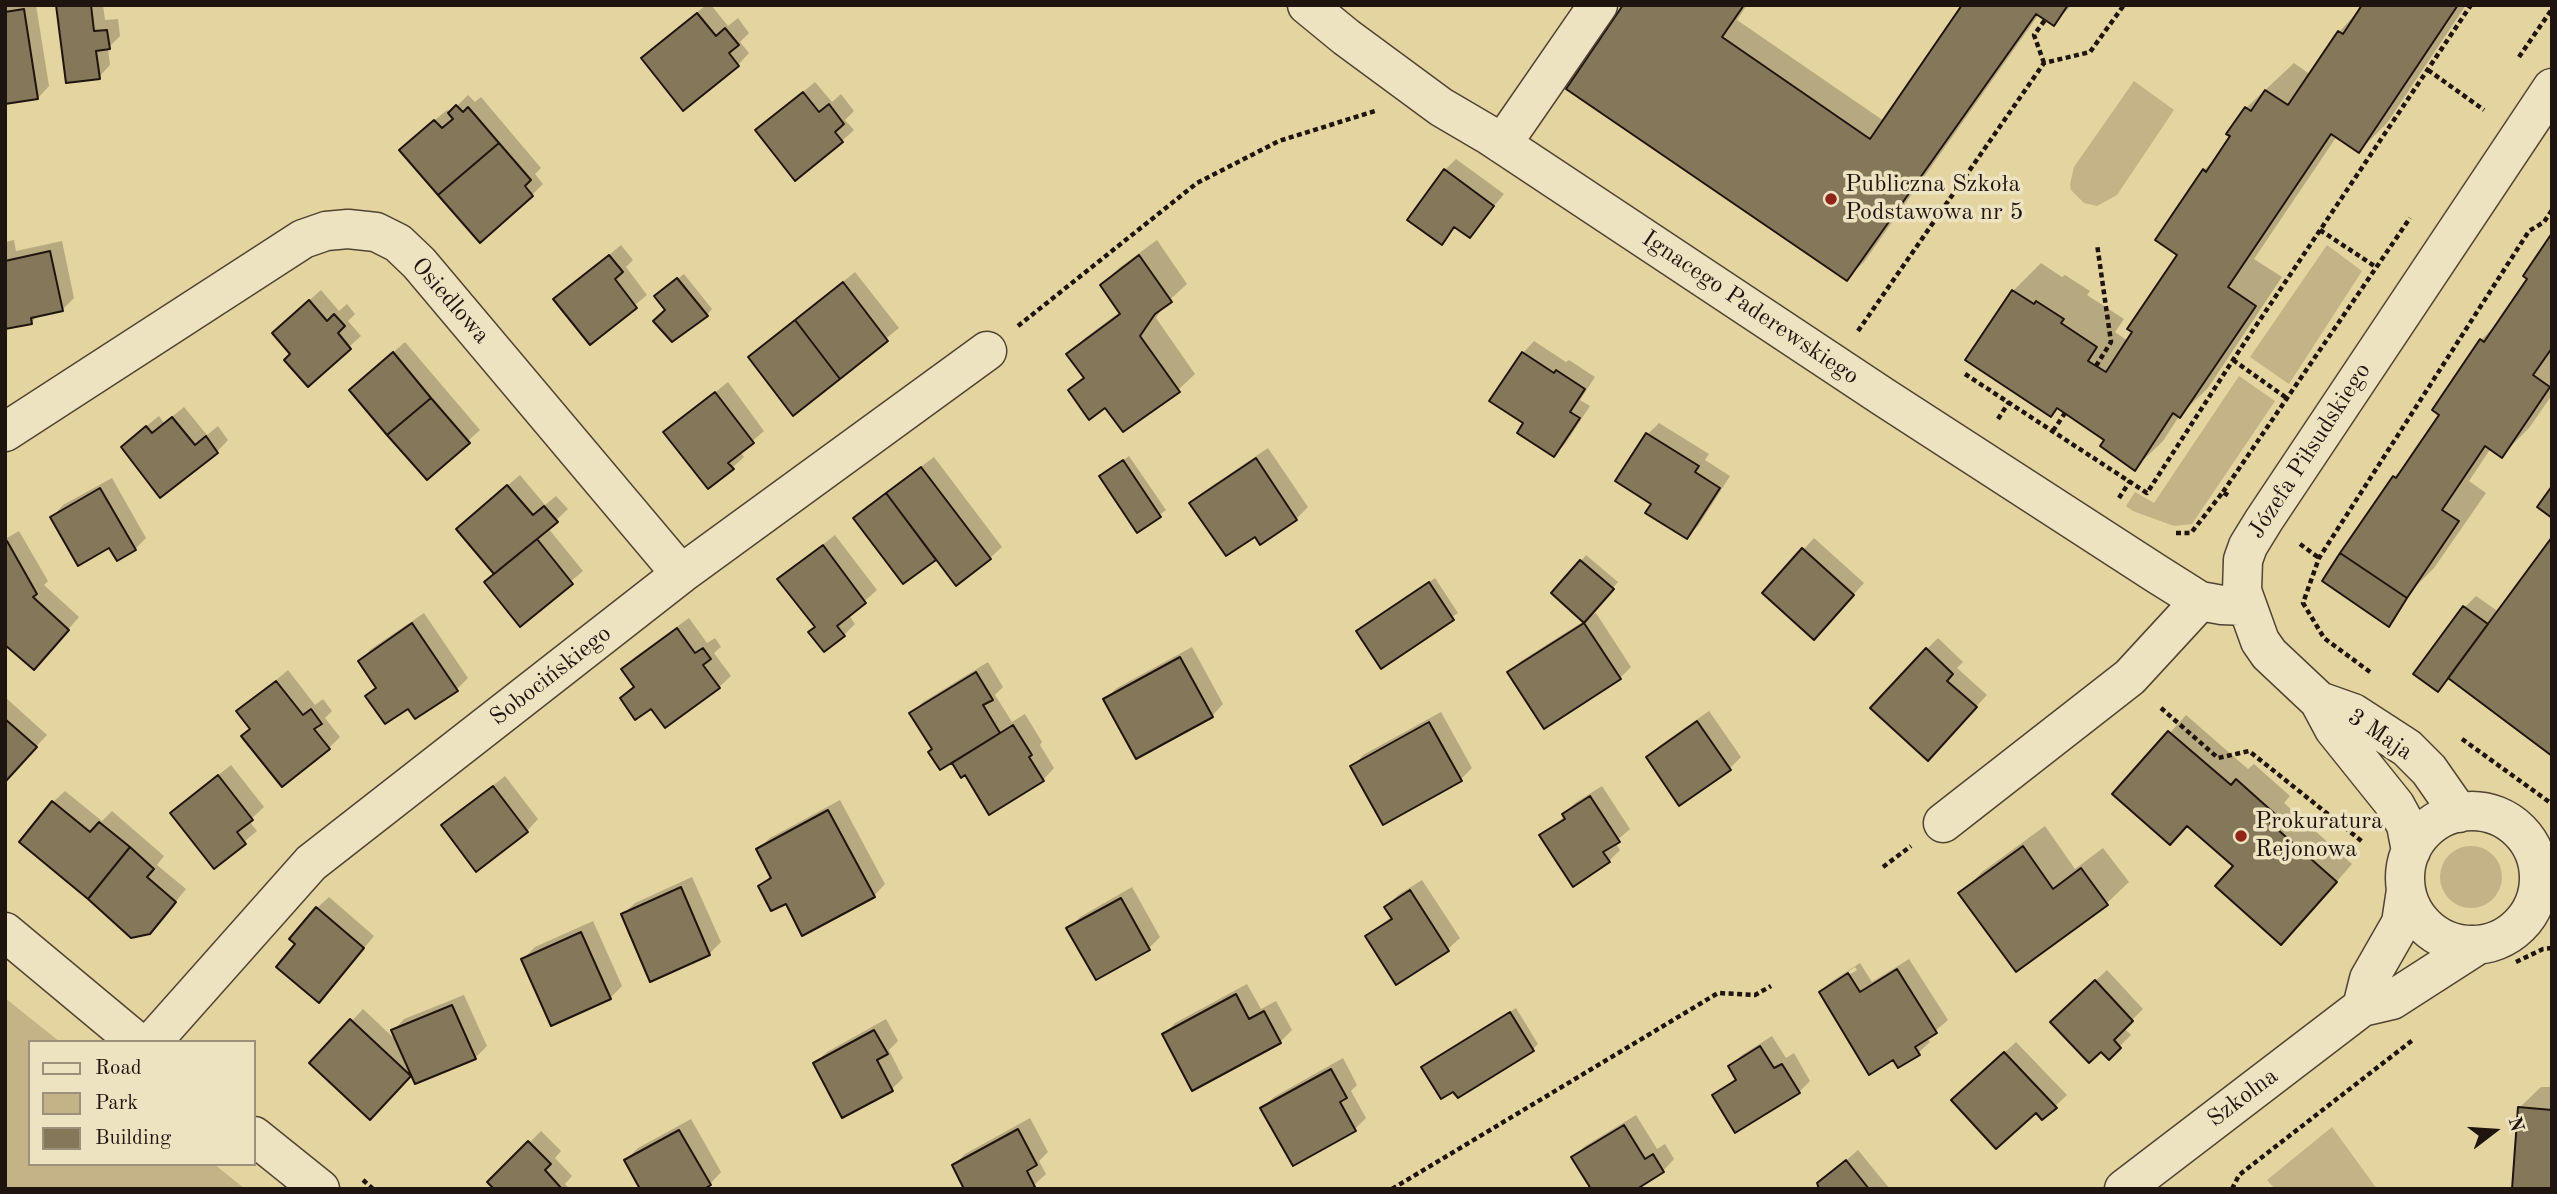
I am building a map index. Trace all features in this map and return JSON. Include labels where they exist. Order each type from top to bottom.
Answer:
[{"type":"street","name":"Ignacego Paderewskiego","points":[[1307,5],[1441,107],[1502,144],[1882,396],[2200,601]]},
{"type":"street","points":[[1502,144],[1598,5]]},
{"type":"street","name":"Józefa Piłsudskiego","points":[[2246,606],[2242,591],[2242,574],[2248,546],[2552,88]]},
{"type":"street","name":"Osiedlowa","points":[[5,432],[303,239],[326,231],[348,229],[376,232],[398,243],[419,262],[681,574]]},
{"type":"street","name":"Sobocińskiego","points":[[154,1040],[311,863],[681,574],[987,351]]},
{"type":"street","points":[[1943,823],[2130,677],[2200,601],[2246,606]]},
{"type":"street","name":"3 Maja","points":[[2246,606],[2260,641],[2269,654],[2319,701],[2334,729],[2395,805],[2406,825],[2411,850]]},
{"type":"street","name":"3 Maja","points":[[2319,701],[2353,713],[2407,748],[2429,770],[2459,813]]},
{"type":"street","points":[[2362,1007],[2369,979],[2401,923],[2406,890],[2405,873],[2411,850],[2418,838],[2438,820],[2478,810],[2497,816],[2515,827],[2541,851],[2538,891],[2531,910],[2527,939],[2499,940],[2476,946],[2449,942],[2430,931],[2416,915],[2406,890]]},
{"type":"street","points":[[5,932],[135,1040]]},
{"type":"street","name":"Szkolna","points":[[2124,1189],[2362,1007],[2392,1000],[2476,946]]},
{"type":"street","points":[[256,1138],[320,1189]]},
{"type":"path","points":[[1855,334],[2044,63],[2090,52],[2124,5]]},
{"type":"path","points":[[1965,374],[2147,493],[2471,5]]},
{"type":"path","points":[[2514,65],[2552,9]]},
{"type":"path","points":[[2044,63],[2034,35],[2045,20]]},
{"type":"path","points":[[2427,70],[2484,110],[2477,121]]},
{"type":"path","points":[[987,351],[1196,183],[1279,141],[1386,108]]},
{"type":"path","points":[[2379,678],[2324,638],[2303,603],[2319,558],[2529,231],[2544,222],[2552,210]]},
{"type":"path","points":[[2191,533],[2223,492],[2415,211]]},
{"type":"path","points":[[2320,230],[2376,267]]},
{"type":"path","points":[[2096,366],[2111,342],[2097,244]]},
{"type":"path","points":[[2233,360],[2288,398]]},
{"type":"path","points":[[1992,427],[2009,402]]},
{"type":"path","points":[[2053,431],[2065,413]]},
{"type":"path","points":[[2113,508],[2130,481]]},
{"type":"path","points":[[2223,492],[2234,499]]},
{"type":"path","points":[[2161,708],[2218,758],[2249,751],[2350,830],[2369,849]]},
{"type":"path","points":[[2456,735],[2552,804]]},
{"type":"path","points":[[2527,939],[2543,949],[2552,948]]},
{"type":"path","points":[[1392,1189],[1717,993],[1755,995],[1771,986]]},
{"type":"path","points":[[2232,1189],[2239,1175],[2415,1039]]},
{"type":"green space","points":[[2134,81],[2174,110],[2117,195],[2097,206],[2084,203],[2071,190],[2074,167]]},
{"type":"green space","points":[[2327,245],[2362,271],[2289,384],[2250,357]]},
{"type":"green space","points":[[2239,376],[2275,401],[2192,524],[2174,526],[2126,506],[2135,492],[2154,503]]},
{"type":"green space","points":[[2471,846],[2493,855],[2502,877],[2493,899],[2471,908],[2449,899],[2440,877],[2449,855]]},
{"type":"green space","points":[[5,998],[58,1040],[28,1040],[28,1166],[216,1166],[245,1189],[5,1189]]},
{"type":"green space","points":[[2332,1127],[2377,1189],[2275,1189],[2267,1180]]},
{"type":"building","points":[[56,5],[91,5],[94,31],[107,30],[110,49],[96,51],[100,79],[66,83]]},
{"type":"building","name":"Publiczna Szkoła Podstawowa nr 5","points":[[1623,5],[1744,5],[1722,37],[1870,139],[1962,5],[2068,5],[2054,26],[2036,14],[1847,281],[1566,89]]},
{"type":"building","points":[[2362,5],[2458,5],[2359,153],[2331,134],[2228,287],[2256,306],[2180,418],[2173,413],[2135,471],[2100,446],[2104,440],[2057,408],[2051,417],[1965,360],[2012,290],[2064,319],[2061,323],[2097,347],[2088,361],[2106,372],[2132,332],[2127,329],[2177,255],[2155,240],[2203,169],[2206,172],[2230,136],[2226,134],[2245,107],[2251,111],[2265,90],[2288,105],[2338,31],[2343,34]]},
{"type":"building","points":[[24,9],[38,99],[5,104],[5,12]]},
{"type":"building","points":[[697,13],[716,36],[725,28],[739,45],[729,53],[739,66],[683,111],[641,58]]},
{"type":"building","points":[[803,92],[819,112],[829,104],[844,124],[835,132],[843,142],[795,181],[755,130]]},
{"type":"building","points":[[456,105],[463,112],[468,107],[499,143],[438,195],[399,150],[434,120],[442,128],[453,119],[448,113]]},
{"type":"building","points":[[499,143],[531,180],[525,186],[533,196],[480,243],[438,195]]},
{"type":"building","points":[[1444,169],[1494,206],[1470,238],[1454,227],[1442,245],[1407,220]]},
{"type":"building","points":[[2552,233],[2552,348],[2533,375],[2550,387],[2502,458],[2485,446],[2442,510],[2459,521],[2407,598],[2340,553],[2439,415],[2432,410],[2480,339],[2484,342],[2527,279],[2523,276]]},
{"type":"building","points":[[50,251],[63,311],[31,318],[32,324],[5,329],[5,261]]},
{"type":"building","points":[[609,255],[623,272],[615,279],[637,308],[590,345],[553,299]]},
{"type":"building","points":[[1139,255],[1172,302],[1155,314],[1140,336],[1180,392],[1123,432],[1105,408],[1089,420],[1068,390],[1084,378],[1066,354],[1120,314],[1100,285]]},
{"type":"building","points":[[677,278],[708,316],[672,342],[653,321],[665,310],[654,296]]},
{"type":"building","points":[[843,282],[888,341],[840,379],[795,320]]},
{"type":"building","points":[[309,300],[327,321],[334,314],[345,326],[338,333],[351,349],[308,387],[284,360],[290,354],[272,333]]},
{"type":"building","points":[[795,320],[840,379],[793,416],[748,357]]},
{"type":"building","points":[[393,352],[431,398],[387,435],[349,390]]},
{"type":"building","points":[[1522,352],[1585,389],[1570,412],[1580,418],[1554,457],[1517,433],[1523,423],[1489,401]]},
{"type":"building","points":[[715,392],[754,443],[728,463],[734,469],[708,489],[663,432]]},
{"type":"building","points":[[431,398],[470,443],[427,480],[387,435]]},
{"type":"building","points":[[172,417],[195,445],[206,436],[218,453],[160,498],[121,447],[146,426],[152,433]]},
{"type":"building","points":[[1646,433],[1699,466],[1695,472],[1720,488],[1687,539],[1645,513],[1651,504],[1615,481]]},
{"type":"building","points":[[1256,458],[1297,520],[1260,545],[1255,537],[1226,556],[1189,503]]},
{"type":"building","points":[[1123,460],[1161,517],[1137,533],[1099,476]]},
{"type":"building","points":[[921,467],[991,559],[956,586],[886,493]]},
{"type":"building","points":[[507,485],[533,515],[544,506],[558,522],[494,574],[456,529]]},
{"type":"building","points":[[2552,486],[2552,518],[2537,507]]},
{"type":"building","points":[[100,488],[136,550],[117,561],[109,548],[78,566],[50,517]]},
{"type":"building","points":[[886,493],[936,560],[903,584],[853,518]]},
{"type":"building","points":[[2552,537],[2552,756],[2448,678]]},
{"type":"building","points":[[537,539],[573,584],[520,627],[484,582]]},
{"type":"building","points":[[7,541],[37,594],[33,597],[69,630],[34,670],[5,645]]},
{"type":"building","points":[[823,545],[866,603],[837,626],[845,636],[824,652],[808,632],[815,627],[777,579]]},
{"type":"building","points":[[1802,548],[1854,595],[1814,640],[1762,593]]},
{"type":"building","points":[[2340,553],[2407,598],[2389,627],[2322,581]]},
{"type":"building","points":[[1580,560],[1614,589],[1584,623],[1551,593]]},
{"type":"building","points":[[1429,582],[1454,620],[1381,669],[1356,631]]},
{"type":"building","points":[[2463,606],[2488,624],[2438,692],[2413,674]]},
{"type":"building","points":[[412,623],[458,691],[415,719],[408,709],[385,724],[365,696],[376,688],[358,661]]},
{"type":"building","points":[[1584,623],[1621,679],[1544,729],[1507,672]]},
{"type":"building","points":[[677,628],[695,653],[703,648],[711,659],[703,665],[720,688],[665,728],[651,709],[635,720],[620,698],[634,687],[621,669]]},
{"type":"building","points":[[1926,648],[1953,674],[1947,681],[1977,707],[1928,761],[1870,708]]},
{"type":"building","points":[[1180,657],[1213,717],[1136,759],[1103,699]]},
{"type":"building","points":[[976,672],[993,700],[983,705],[1000,733],[940,770],[928,752],[932,749],[909,713]]},
{"type":"building","points":[[276,681],[303,715],[311,709],[322,724],[314,729],[330,749],[282,787],[241,736],[250,729],[236,711]]},
{"type":"building","points":[[5,719],[37,747],[5,782]]},
{"type":"building","points":[[1697,721],[1731,770],[1679,806],[1646,757]]},
{"type":"building","points":[[1429,722],[1462,781],[1383,825],[1350,766]]},
{"type":"building","points":[[1013,725],[1044,781],[989,815],[965,775],[961,778],[952,763]]},
{"type":"building","name":"Prokuratura Rejonowa","points":[[2168,731],[2231,785],[2236,779],[2275,814],[2268,821],[2337,882],[2281,945],[2215,886],[2233,866],[2187,826],[2170,845],[2112,794]]},
{"type":"building","points":[[218,775],[253,820],[237,832],[246,844],[214,869],[170,813]]},
{"type":"building","points":[[493,786],[528,832],[476,872],[441,825]]},
{"type":"building","points":[[1590,796],[1620,842],[1603,852],[1610,862],[1573,887],[1539,835],[1565,819],[1562,814]]},
{"type":"building","points":[[52,801],[90,832],[99,822],[130,847],[88,899],[19,842]]},
{"type":"building","points":[[828,810],[875,897],[802,936],[786,904],[771,911],[758,886],[771,878],[756,849]]},
{"type":"building","points":[[2023,846],[2053,889],[2081,868],[2108,905],[2016,972],[1958,893]]},
{"type":"building","points":[[130,847],[154,869],[147,877],[176,902],[150,934],[131,938],[88,899]]},
{"type":"building","points":[[681,887],[710,955],[650,982],[621,914]]},
{"type":"building","points":[[1410,890],[1449,951],[1396,985],[1365,936],[1392,919],[1384,907]]},
{"type":"building","points":[[1121,898],[1150,950],[1096,980],[1066,928]]},
{"type":"building","points":[[316,907],[364,948],[319,1003],[276,967],[295,944],[289,939]]},
{"type":"building","points":[[581,932],[611,999],[551,1026],[521,959]]},
{"type":"building","points":[[1897,969],[1937,1033],[1915,1047],[1920,1055],[1898,1068],[1893,1060],[1869,1075],[1819,992],[1848,973],[1860,992]]},
{"type":"building","points":[[2095,980],[2133,1021],[2114,1040],[2121,1048],[2109,1060],[2101,1052],[2089,1063],[2050,1022]]},
{"type":"building","points":[[1236,994],[1249,1019],[1264,1011],[1281,1043],[1192,1091],[1162,1034]]},
{"type":"building","points":[[452,1005],[476,1059],[415,1084],[391,1030]]},
{"type":"building","points":[[1510,1012],[1534,1051],[1458,1098],[1453,1092],[1441,1099],[1421,1067]]},
{"type":"building","points":[[350,1019],[411,1076],[370,1120],[309,1063]]},
{"type":"building","points":[[874,1030],[888,1054],[877,1060],[893,1091],[842,1118],[813,1063]]},
{"type":"building","points":[[1760,1046],[1774,1068],[1782,1064],[1800,1093],[1735,1133],[1712,1095],[1736,1080],[1728,1066]]},
{"type":"building","points":[[2004,1052],[2057,1108],[2042,1120],[2036,1113],[1996,1149],[1951,1100]]},
{"type":"building","points":[[1331,1069],[1347,1098],[1340,1102],[1356,1131],[1293,1166],[1260,1108]]},
{"type":"building","points":[[2518,1107],[2552,1110],[2552,1189],[2512,1189]]},
{"type":"building","points":[[1624,1125],[1645,1159],[1653,1154],[1664,1172],[1637,1189],[1591,1189],[1571,1157]]},
{"type":"building","points":[[1018,1129],[1037,1165],[1027,1171],[1035,1187],[964,1189],[952,1165]]},
{"type":"building","points":[[679,1130],[711,1185],[704,1189],[640,1189],[624,1160]]},
{"type":"building","points":[[528,1141],[551,1164],[545,1170],[562,1189],[494,1189],[487,1182]]},
{"type":"building","points":[[1846,1160],[1869,1189],[1819,1189],[1817,1183]]},
{"type":"place","name":"Publiczna Szkoła Podstawowa nr 5","points":[[1831,199]]},
{"type":"place","name":"Prokuratura Rejonowa","points":[[2241,836]]}]
